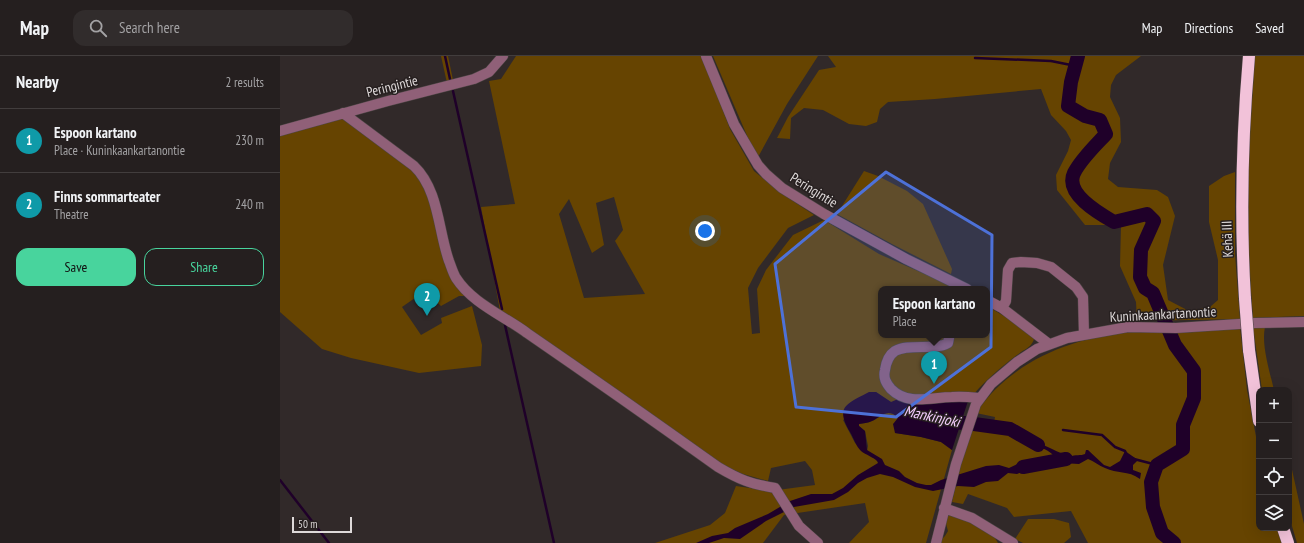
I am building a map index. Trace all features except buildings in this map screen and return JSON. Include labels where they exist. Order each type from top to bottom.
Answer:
[{"type":"highway","name":"Kehä III","points":[[1249,56],[1242,174],[1242,240],[1249,350],[1256,400]]},
{"type":"highway","points":[[1284,531],[1288,543]]},
{"type":"street","name":"Peringintie","points":[[280,131],[474,79],[489,72],[504,56]]},
{"type":"street","name":"Peringintie","points":[[706,56],[734,124],[758,165],[782,188],[824,214],[961,286]]},
{"type":"street","points":[[343,113],[414,166],[427,181],[434,202],[444,245],[455,277],[475,298],[718,467],[736,478],[752,484],[775,488],[799,526],[818,543]]},
{"type":"street","points":[[1002,308],[1006,301],[1008,270],[1012,263],[1037,263],[1051,267],[1076,287],[1083,297],[1084,334]]},
{"type":"street","points":[[990,302],[1002,308],[1049,344]]},
{"type":"street","name":"Kuninkaankartanontie","points":[[936,543],[944,508],[972,411],[991,384],[1037,349],[1067,338],[1084,334],[1128,328],[1176,328],[1255,323],[1304,322]]},
{"type":"street","points":[[949,338],[948,343],[942,346],[899,349],[892,353],[884,370],[884,378],[895,393],[912,400],[950,397],[980,398]]},
{"type":"street","points":[[944,508],[972,518],[1013,543]]},
{"type":"highlighted area","points":[[886,172],[992,235],[991,347],[896,417],[796,407],[775,264]]},
{"type":"shaded area","points":[[441,56],[448,56],[453,80],[447,83]]},
{"type":"shaded area","points":[[516,56],[702,56],[730,129],[754,171],[781,193],[814,215],[788,228],[758,268],[748,288],[752,334],[760,333],[757,289],[766,270],[793,235],[824,220],[879,254],[952,286],[878,286],[878,338],[990,338],[990,308],[1009,319],[1032,336],[1034,339],[1030,345],[993,375],[968,401],[910,403],[891,402],[876,392],[843,420],[855,443],[867,452],[868,446],[865,431],[859,426],[859,424],[870,422],[888,413],[891,413],[898,418],[895,422],[895,433],[941,442],[952,450],[926,543],[849,543],[869,522],[865,503],[784,515],[763,543],[655,543],[710,525],[725,513],[736,486],[770,491],[815,485],[812,470],[805,461],[771,468],[768,481],[743,474],[720,464],[500,311],[481,207],[515,204],[489,81],[501,79]],"holes":[[[614,197],[623,230],[615,241],[645,294],[584,298],[559,214],[569,199],[592,253],[604,245],[596,203]]]},
{"type":"shaded area","points":[[713,56],[818,56],[787,104],[757,159]]},
{"type":"shaded area","points":[[828,56],[1141,56],[1116,75],[1111,85],[1110,97],[1120,118],[1121,142],[1110,163],[1108,179],[1118,187],[1157,190],[1168,197],[1175,216],[1163,265],[1168,300],[1189,311],[1210,307],[1218,300],[1218,260],[1209,222],[1209,186],[1224,176],[1235,172],[1235,254],[1240,319],[1137,321],[1136,302],[1120,266],[1121,225],[1085,225],[1057,190],[1056,175],[1068,151],[1071,140],[1066,131],[1051,115],[1041,89],[888,102],[880,109],[877,122],[866,126],[849,124],[823,110],[804,108],[791,118],[790,139],[777,138],[788,117],[819,70],[836,67]]},
{"type":"shaded area","points":[[1255,56],[1304,56],[1304,316],[1253,318],[1248,250],[1248,161]]},
{"type":"shaded area","points":[[345,116],[408,164],[427,187],[438,233],[468,296],[459,296],[441,306],[425,291],[402,307],[421,335],[442,323],[441,318],[472,306],[482,345],[481,366],[419,373],[351,358],[322,349],[280,312],[280,136]]},
{"type":"shaded area","points":[[864,171],[878,176],[907,191],[923,204],[952,269],[951,274],[837,214]]},
{"type":"shaded area","points":[[1240,327],[1247,390],[1256,436],[1256,531],[1278,531],[1282,543],[1088,543],[1071,511],[1014,517],[1007,508],[968,494],[963,504],[952,502],[967,436],[973,429],[992,433],[995,417],[976,413],[990,395],[1007,379],[1025,366],[1066,346],[1088,339],[1133,332],[1194,332]]},
{"type":"shaded area","points":[[1253,327],[1265,327],[1265,350],[1273,387],[1262,387]]},
{"type":"shaded area","points":[[1292,470],[1304,524],[1304,543],[1297,543],[1292,526]]},
{"type":"shaded area","points":[[947,512],[968,520],[983,528],[994,537],[998,543],[940,543],[948,531],[945,520]]},
{"type":"shaded area","points":[[1028,519],[1054,519],[1069,523],[1071,537],[1064,543],[1023,543],[1015,539]]},
{"type":"water","points":[[869,392],[876,392],[891,402],[898,399],[910,403],[968,401],[952,450],[941,442],[895,433],[893,424],[898,418],[891,413],[885,414],[870,422],[859,424],[859,426],[865,431],[867,450],[882,459],[885,465],[899,471],[905,477],[917,483],[931,485],[941,480],[986,466],[999,465],[1009,468],[1033,459],[1043,464],[1055,457],[1040,447],[1016,438],[1011,435],[1011,433],[1034,441],[1070,457],[1085,454],[1086,450],[1088,450],[1104,465],[1110,467],[1120,461],[1125,451],[1138,460],[1133,465],[1133,470],[1141,473],[1140,479],[1131,474],[1109,470],[1088,459],[1079,464],[1062,463],[1045,468],[1029,469],[1017,474],[1008,473],[998,481],[986,482],[974,487],[958,486],[933,491],[915,487],[893,477],[880,474],[867,478],[858,483],[848,492],[834,500],[794,507],[766,521],[740,539],[724,538],[709,543],[696,543],[712,536],[728,533],[735,528],[768,514],[790,501],[811,494],[832,494],[843,488],[858,475],[878,463],[859,449],[843,417],[845,407],[849,403]]},
{"type":"waterway","points":[[445,56],[450,79]]},
{"type":"waterway","points":[[1078,56],[1071,82],[1068,106],[1085,116],[1100,120],[1106,134],[1088,153],[1074,173],[1072,181],[1074,188],[1079,196],[1093,209],[1114,222],[1147,214],[1154,221],[1141,250],[1140,277],[1145,288],[1153,293],[1175,345],[1194,371],[1194,398],[1183,425],[1183,449],[1157,465],[1151,482],[1153,507],[1162,533],[1174,543]]},
{"type":"waterway","points":[[975,58],[1051,61],[1076,66]]},
{"type":"waterway","points":[[453,91],[502,309]]},
{"type":"waterway","points":[[505,325],[554,543]]},
{"type":"waterway","name":"Mankinjoki","points":[[943,421],[1010,429],[1038,445]]},
{"type":"waterway","points":[[1063,430],[1102,435],[1115,447],[1125,451],[1126,453]]},
{"type":"waterway","name":"Mankinjoki","points":[[1023,467],[1066,459]]},
{"type":"waterway","points":[[1134,459],[1157,465]]},
{"type":"waterway","points":[[280,480],[329,543]]},
{"type":"place","name":"Finns sommarteater","points":[[427,316]]},
{"type":"place","name":"Espoon kartano","points":[[934,384]]}]
